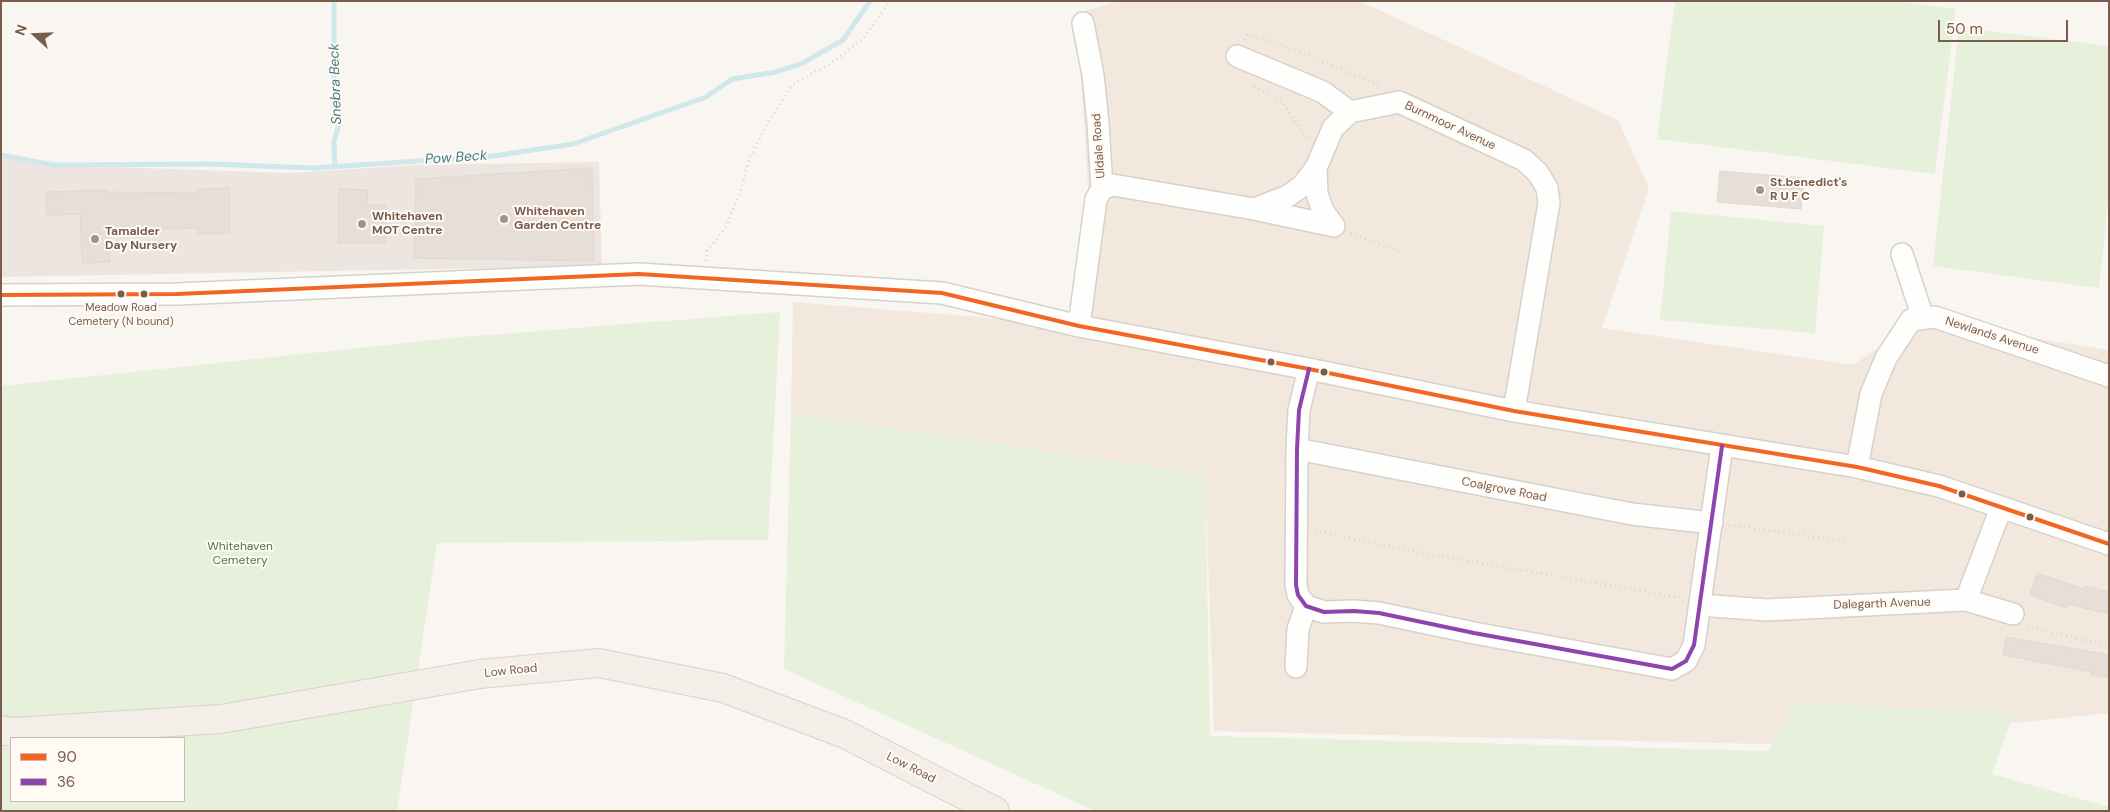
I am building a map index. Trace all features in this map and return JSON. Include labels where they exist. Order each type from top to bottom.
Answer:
[{"type":"main road","name":"Low Road","points":[[1,730],[12,732],[220,719],[480,674],[599,662],[723,688],[740,694],[846,734],[995,811]]},
{"type":"street","name":"Uldale Road","points":[[1079,326],[1096,199],[1102,189],[1093,75],[1083,23]]},
{"type":"street","points":[[1237,56],[1323,92],[1350,112],[1334,128],[1318,163],[1302,186],[1288,196],[1254,209]]},
{"type":"street","name":"Burnmoor Avenue","points":[[1350,112],[1399,102],[1524,160],[1538,173],[1547,188],[1549,203],[1514,411]]},
{"type":"street","points":[[1318,163],[1316,194],[1323,211],[1334,226]]},
{"type":"street","points":[[1102,189],[1113,185],[1254,209],[1334,226]]},
{"type":"street","points":[[1857,467],[1871,394],[1886,358],[1911,320],[1923,318],[1902,254]]},
{"type":"street","points":[[1,295],[177,294],[640,274],[942,293],[1079,326],[1309,369],[1514,411],[1857,467],[1939,486],[2109,544]]},
{"type":"street","name":"Newlands Avenue","points":[[1923,318],[1935,317],[2109,376]]},
{"type":"street","points":[[1309,369],[1299,410],[1296,585],[1298,595],[1306,606],[1324,612],[1354,611],[1379,613],[1474,633],[1672,669],[1686,661],[1694,645],[1722,446]]},
{"type":"street","name":"Coalgrove Road","points":[[1297,449],[1632,514],[1710,523]]},
{"type":"street","points":[[1966,600],[2001,508]]},
{"type":"street","name":"Dalegarth Avenue","points":[[1700,603],[1767,610],[1966,600],[2017,620]]},
{"type":"street","points":[[1296,667],[1297,635],[1306,606]]},
{"type":"path","points":[[704,278],[707,251],[726,226],[741,190],[749,159],[769,121],[793,84],[832,63],[863,39],[890,1]]},
{"type":"path","points":[[1237,56],[1248,35],[1270,40],[1398,93],[1404,104]]},
{"type":"path","points":[[1252,84],[1282,102],[1318,163]]},
{"type":"path","points":[[1334,226],[1399,252]]},
{"type":"path","points":[[1710,523],[1845,541]]},
{"type":"path","points":[[1296,527],[1428,554],[1700,603]]},
{"type":"path","points":[[2017,620],[2109,646]]},
{"type":"shaded area","points":[[1120,1],[1359,1],[1618,120],[1649,188],[1602,328],[1853,365],[1919,320],[2109,350],[2109,713],[1803,745],[1214,731],[1205,474],[791,414],[793,302],[1077,325],[1088,187],[1077,13]]},
{"type":"shaded area","points":[[1,156],[55,165],[288,173],[418,165],[599,162],[602,266],[1,277]]},
{"type":"green space","points":[[1675,1],[1897,1],[1956,9],[1935,174],[1657,139]]},
{"type":"green space","points":[[1959,27],[2109,46],[2109,193],[2099,288],[1933,266]]},
{"type":"green space","points":[[1671,211],[1824,226],[1815,333],[1660,320]]},
{"type":"green space","name":"Whitehaven Cemetery","points":[[780,312],[768,540],[437,543],[397,811],[1,811],[1,386],[462,337]]},
{"type":"green space","points":[[791,414],[1205,474],[1210,736],[1768,751],[1794,703],[2014,712],[1992,774],[2109,807],[2109,811],[1095,811],[784,669]]},
{"type":"building","name":"Whitehaven Garden Centre","points":[[592,168],[594,261],[414,258],[416,179]]},
{"type":"building","name":"St.benedict's R U F C","points":[[1720,171],[1804,178],[1801,209],[1717,202]]},
{"type":"building","points":[[229,188],[230,233],[198,234],[198,228],[109,231],[110,262],[82,263],[80,214],[47,215],[46,192],[107,190],[107,192],[197,193],[197,189]]},
{"type":"building","name":"Whitehaven MOT Centre","points":[[339,189],[368,190],[367,205],[386,205],[385,243],[338,243]]},
{"type":"building","points":[[2037,573],[2084,589],[2085,586],[2109,592],[2109,614],[2068,604],[2067,608],[2030,595]]},
{"type":"building","points":[[2006,637],[2109,655],[2109,678],[2091,674],[2092,672],[2003,655]]},
{"type":"waterway","name":"Snebra Beck","points":[[334,1],[334,116],[339,124],[334,141],[335,167]]},
{"type":"waterway","name":"Pow Beck","points":[[1,155],[53,165],[210,164],[314,168],[493,156],[573,144],[706,97],[732,79],[776,72],[803,63],[843,40],[870,1]]},
{"type":"transit line","name":"90","points":[[1,295],[177,294],[639,274],[942,293],[1079,326],[1309,369],[1514,411],[1857,467],[1939,486],[2109,544]]},
{"type":"transit line","name":"36","points":[[1309,369],[1299,410],[1296,585],[1298,595],[1306,606],[1324,612],[1354,611],[1379,613],[1474,633],[1672,669],[1686,661],[1694,645],[1722,446]]},
{"type":"place","name":"St.benedict's R U F C","points":[[1760,190]]},
{"type":"place","name":"Whitehaven Garden Centre","points":[[504,219]]},
{"type":"place","name":"Whitehaven MOT Centre","points":[[362,224]]},
{"type":"place","name":"Tamalder Day Nursery","points":[[95,239]]},
{"type":"place","name":"Meadow Road Cemetery (N bound)","points":[[121,294]]}]
